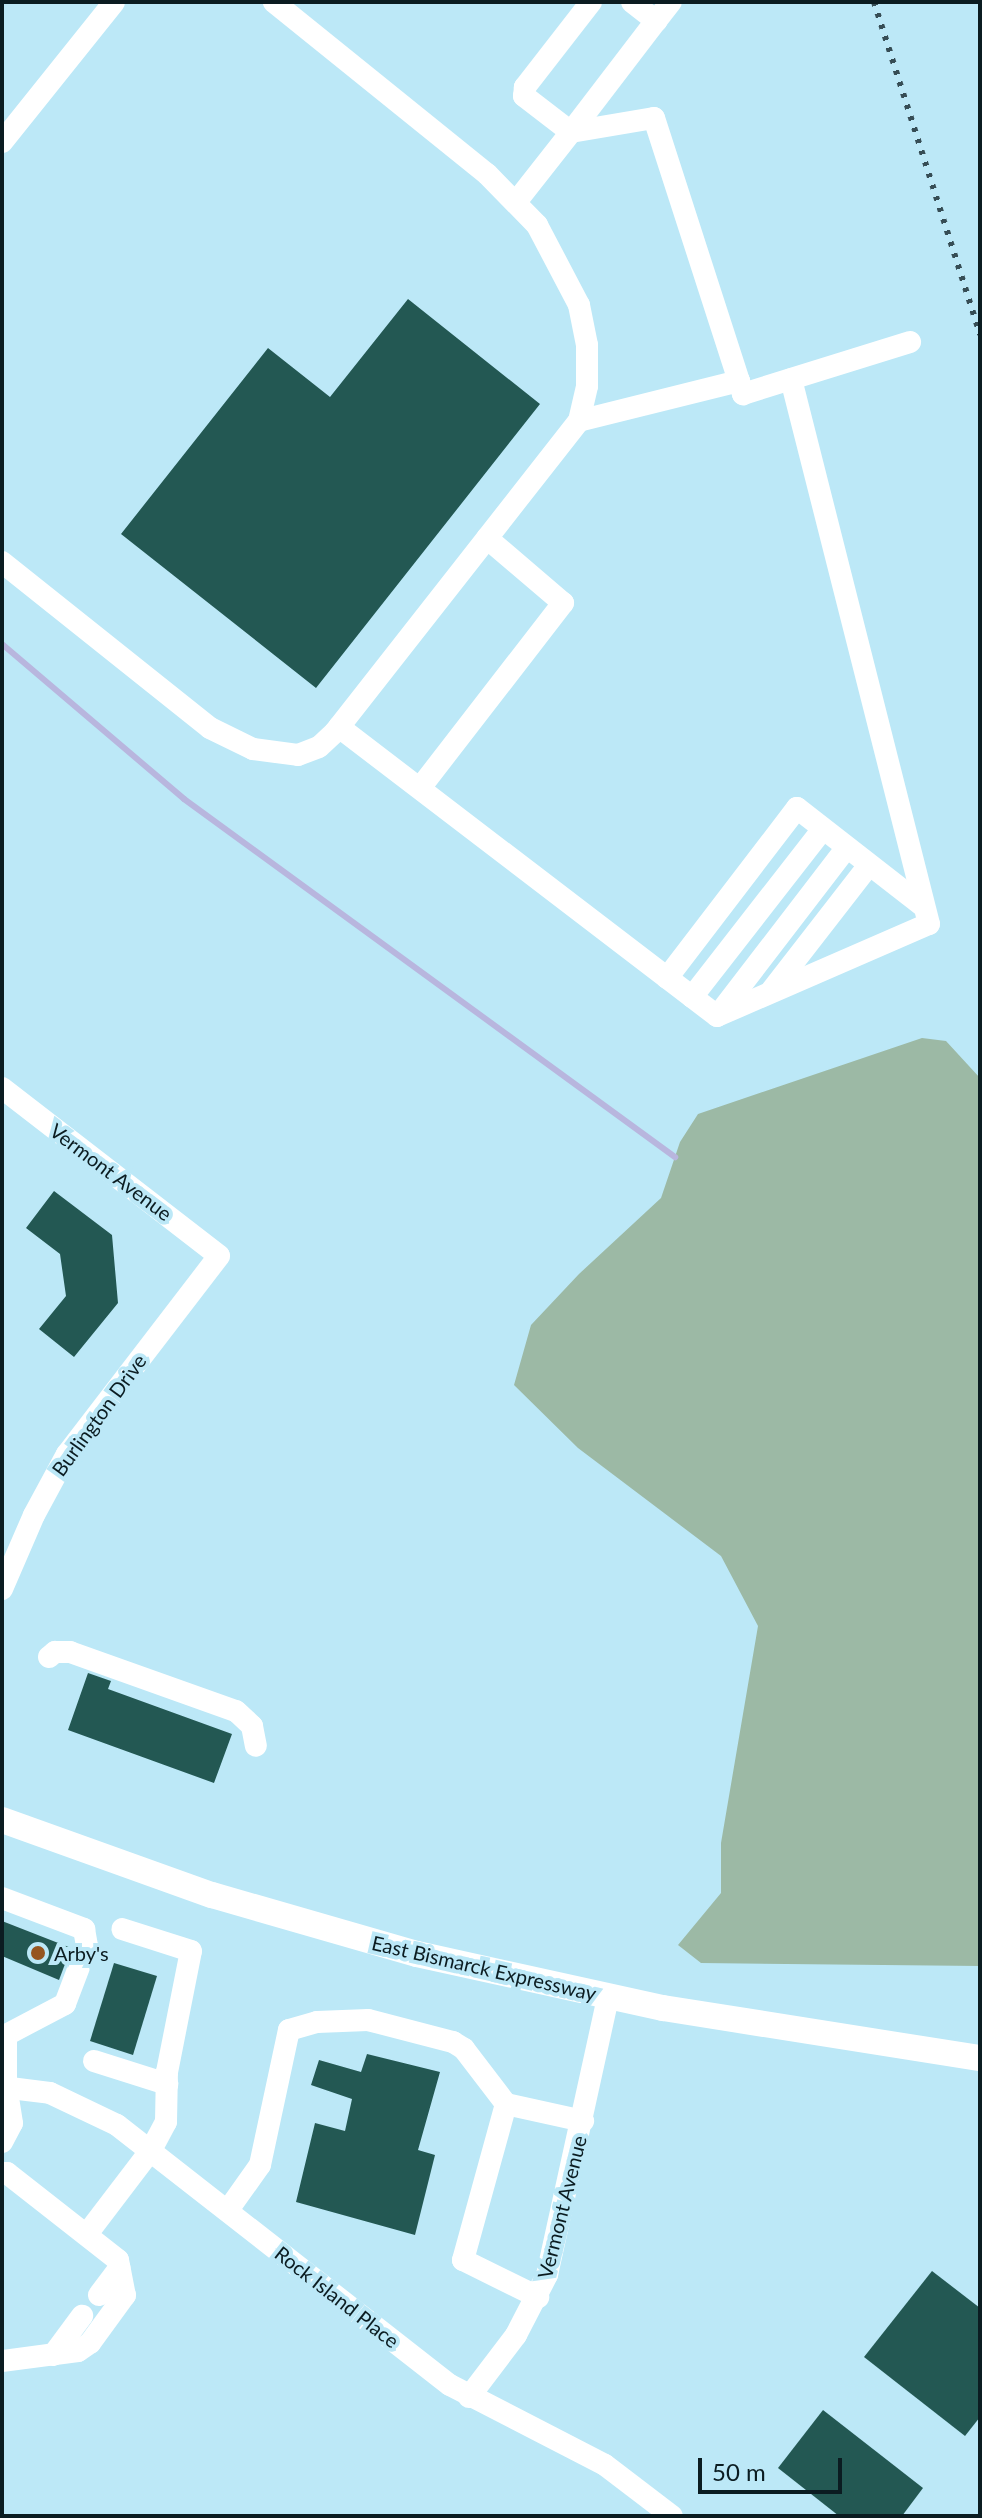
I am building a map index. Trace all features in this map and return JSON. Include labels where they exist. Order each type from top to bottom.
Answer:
[{"type":"main road","name":"East Bismarck Expressway","points":[[2,1820],[152,1875],[417,1954],[608,1998],[980,2058]]},
{"type":"street","points":[[2,142],[114,2]]},
{"type":"street","points":[[2,562],[210,728],[230,740],[276,755],[298,755],[319,747],[339,727],[579,421],[587,386],[587,345],[579,305],[552,251],[516,202],[487,174],[274,2]]},
{"type":"street","points":[[591,2],[525,87],[524,96],[571,132],[654,118],[743,394],[910,342]]},
{"type":"street","points":[[632,2],[656,21]]},
{"type":"street","points":[[516,202],[671,2]]},
{"type":"street","points":[[717,1016],[929,924],[791,379]]},
{"type":"street","points":[[579,421],[739,381]]},
{"type":"street","points":[[420,788],[563,603],[487,538]]},
{"type":"street","points":[[339,727],[717,1016]]},
{"type":"street","points":[[667,978],[797,808],[924,907]]},
{"type":"street","points":[[692,997],[823,829]]},
{"type":"street","points":[[717,1016],[847,847]]},
{"type":"street","points":[[769,994],[869,865]]},
{"type":"street","name":"Vermont Avenue","points":[[2,1088],[219,1256]]},
{"type":"street","name":"Burlington Drive","points":[[2,1589],[34,1515],[67,1454],[219,1256]]},
{"type":"street","points":[[49,1657],[55,1652],[70,1652],[236,1711],[252,1726],[256,1746]]},
{"type":"street","points":[[2,1898],[84,1929],[87,1946],[65,2004],[4,2034],[4,2087],[12,2123],[2,2142]]},
{"type":"street","points":[[2,1909],[70,1936],[77,1944],[80,1964]]},
{"type":"street","points":[[94,2240],[166,2122],[167,2084],[191,1951],[122,1929]]},
{"type":"street","name":"Vermont Avenue","points":[[469,2397],[509,2345],[538,2297],[556,2245],[608,1998]]},
{"type":"street","points":[[228,2210],[260,2165],[289,2030],[317,2022],[368,2020],[453,2042],[464,2049],[506,2104],[583,2121]]},
{"type":"street","points":[[94,2061],[167,2084]]},
{"type":"street","name":"Rock Island Place","points":[[4,2087],[50,2093],[82,2106],[151,2150],[469,2397],[594,2459],[672,2516]]},
{"type":"street","points":[[506,2104],[463,2260],[538,2297]]},
{"type":"street","points":[[2,2173],[7,2173],[118,2260],[125,2295],[90,2343],[78,2351],[2,2361]]},
{"type":"street","points":[[99,2295],[119,2268]]},
{"type":"street","points":[[53,2355],[82,2316]]},
{"type":"green space","points":[[922,1038],[946,1041],[980,1078],[980,1966],[701,1963],[678,1945],[721,1893],[721,1843],[758,1626],[721,1556],[578,1448],[514,1385],[531,1325],[579,1274],[661,1198],[680,1142],[698,1114]]},
{"type":"building","points":[[408,299],[540,404],[316,688],[121,534],[268,348],[330,397]]},
{"type":"building","points":[[54,1191],[112,1235],[118,1303],[74,1357],[39,1329],[66,1296],[60,1254],[26,1228]]},
{"type":"building","points":[[88,1673],[111,1681],[108,1689],[232,1734],[214,1783],[68,1730]]},
{"type":"building","name":"Arby's","points":[[2,1921],[71,1948],[59,1980],[2,1956]]},
{"type":"building","points":[[114,1963],[157,1976],[133,2055],[90,2041]]},
{"type":"building","points":[[367,2054],[440,2072],[418,2150],[435,2155],[415,2235],[296,2202],[315,2123],[345,2131],[352,2099],[311,2085],[319,2060],[361,2072]]},
{"type":"building","points":[[932,2271],[980,2308],[980,2417],[965,2436],[864,2357]]},
{"type":"building","points":[[823,2410],[923,2488],[902,2516],[839,2516],[778,2468]]},
{"type":"waterway","points":[[2,644],[184,799],[675,1157]]},
{"type":"railway","points":[[874,2],[980,335]]},
{"type":"place","name":"Arby's","points":[[38,1953]]}]
